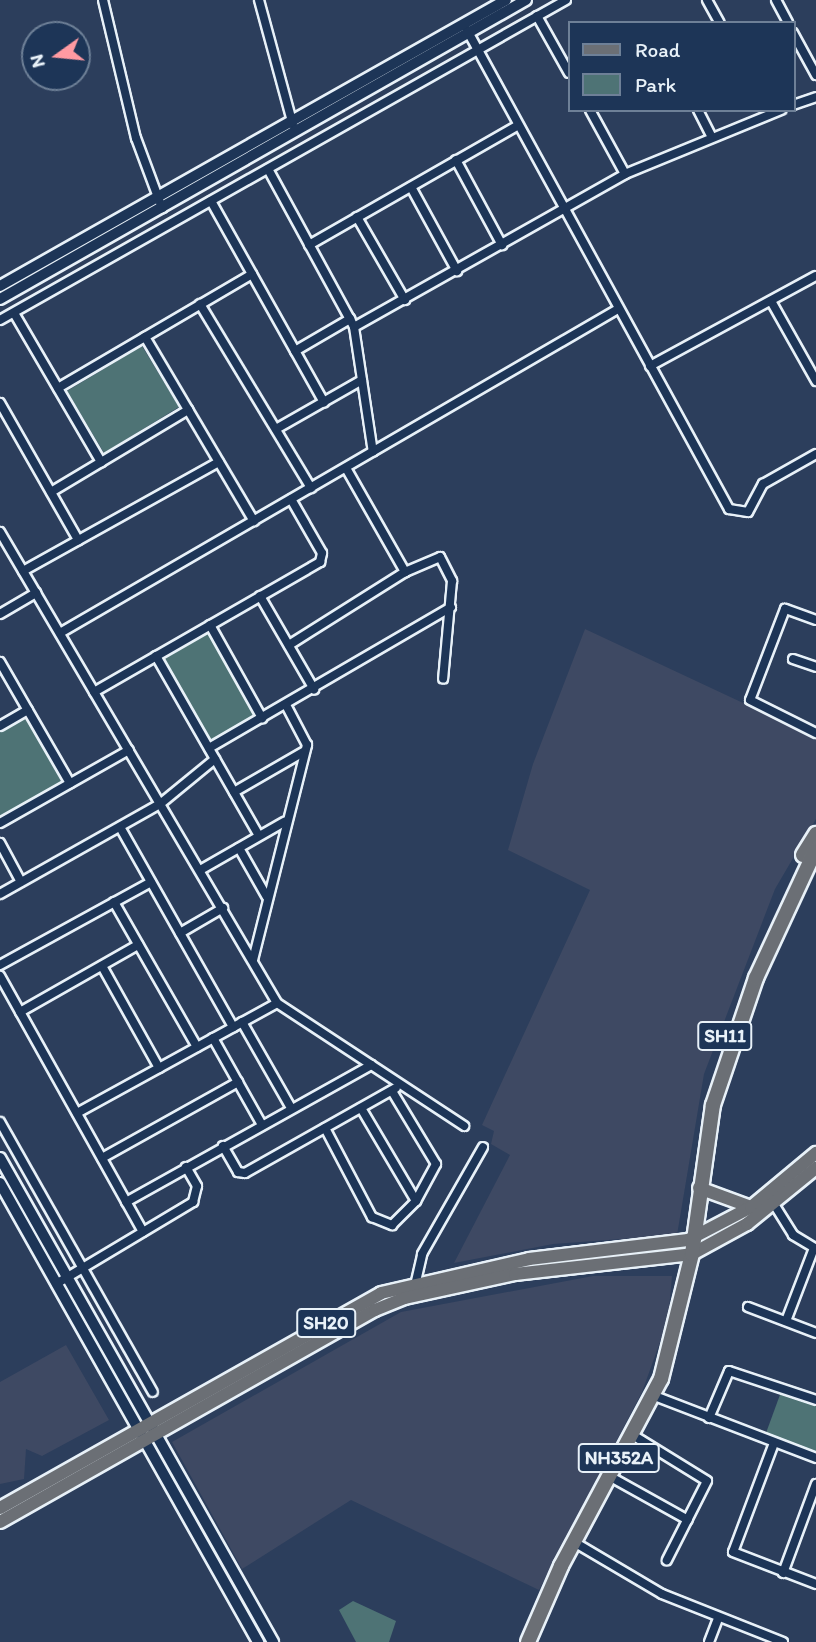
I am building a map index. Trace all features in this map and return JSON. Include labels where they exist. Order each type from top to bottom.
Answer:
[{"type":"highway","name":"SH11","points":[[690,1250],[692,1170],[724,1038],[787,883],[816,834]]},
{"type":"highway","name":"SH11","points":[[690,1250],[713,1105],[732,1041],[794,887],[816,849]]},
{"type":"highway","name":"NH352A","points":[[528,1642],[574,1542],[652,1395],[675,1334],[690,1250]]},
{"type":"main road","name":"SH20","points":[[690,1250],[751,1207],[771,1199],[816,1153]]},
{"type":"main road","name":"SH20","points":[[0,1522],[351,1309],[414,1290],[569,1264],[690,1250],[816,1168]]},
{"type":"main road","points":[[699,1188],[751,1207]]},
{"type":"main road","name":"SH20","points":[[0,1508],[147,1433]]},
{"type":"street","points":[[103,0],[156,197],[162,208]]},
{"type":"street","points":[[259,0],[294,127]]},
{"type":"street","points":[[467,29],[506,0]]},
{"type":"street","points":[[0,299],[162,208],[294,127],[467,29],[526,0]]},
{"type":"street","points":[[0,320],[566,0]]},
{"type":"street","points":[[707,0],[718,20]]},
{"type":"street","points":[[776,0],[787,21]]},
{"type":"street","points":[[537,16],[568,71]]},
{"type":"street","points":[[467,29],[618,309],[734,514],[748,512],[763,484],[816,454]]},
{"type":"street","points":[[795,37],[816,75]]},
{"type":"street","points":[[795,105],[816,97]]},
{"type":"street","points":[[591,112],[625,174]]},
{"type":"street","points":[[699,112],[712,137]]},
{"type":"street","points":[[295,351],[405,300],[625,174],[767,113]]},
{"type":"street","points":[[309,245],[517,125]]},
{"type":"street","points":[[0,286],[156,197],[294,127]]},
{"type":"street","points":[[456,160],[502,245]]},
{"type":"street","points":[[268,169],[352,323],[373,452]]},
{"type":"street","points":[[411,187],[457,271]]},
{"type":"street","points":[[211,201],[324,402]]},
{"type":"street","points":[[357,218],[405,300]]},
{"type":"street","points":[[58,388],[252,274]]},
{"type":"street","points":[[650,366],[816,276]]},
{"type":"street","points":[[771,301],[816,381]]},
{"type":"street","points":[[200,304],[311,488]]},
{"type":"street","points":[[60,633],[618,309]]},
{"type":"street","points":[[13,313],[101,462]]},
{"type":"street","points":[[145,337],[254,521]]},
{"type":"street","points":[[276,429],[362,380]]},
{"type":"street","points":[[0,403],[78,540]]},
{"type":"street","points":[[51,492],[188,411]]},
{"type":"street","points":[[23,571],[219,462]]},
{"type":"street","points":[[346,468],[405,572]]},
{"type":"street","points":[[94,692],[322,558],[291,499]]},
{"type":"street","points":[[0,532],[160,804],[202,869],[276,1003],[464,1126]]},
{"type":"street","points":[[289,645],[405,572],[435,557],[445,561],[452,576],[443,678]]},
{"type":"street","points":[[0,614],[36,593]]},
{"type":"street","points":[[260,596],[314,689]]},
{"type":"street","points":[[209,748],[451,607]]},
{"type":"street","points":[[816,620],[785,608],[750,700],[816,733]]},
{"type":"street","points":[[210,625],[262,718]]},
{"type":"street","points":[[156,656],[259,836]]},
{"type":"street","points":[[793,659],[816,667]]},
{"type":"street","points":[[0,662],[70,783]]},
{"type":"street","points":[[253,960],[284,822],[305,751],[306,737],[286,705]]},
{"type":"street","points":[[0,726],[28,710]]},
{"type":"street","points":[[0,823],[128,750]]},
{"type":"street","points":[[234,792],[305,751]]},
{"type":"street","points":[[0,894],[160,804],[215,759]]},
{"type":"street","points":[[202,869],[284,822]]},
{"type":"street","points":[[120,827],[233,1027]]},
{"type":"street","points":[[0,843],[21,882]]},
{"type":"street","points":[[239,848],[267,898]]},
{"type":"street","points":[[0,965],[151,882]]},
{"type":"street","points":[[114,902],[197,1047]]},
{"type":"street","points":[[180,933],[223,908]]},
{"type":"street","points":[[20,1012],[138,945]]},
{"type":"street","points":[[102,966],[159,1068]]},
{"type":"street","points":[[0,976],[143,1232]]},
{"type":"street","points":[[76,1113],[276,1003]]},
{"type":"street","points":[[242,1021],[291,1108]]},
{"type":"street","points":[[213,1038],[262,1125]]},
{"type":"street","points":[[126,1202],[370,1065]]},
{"type":"street","points":[[102,1158],[238,1082]]},
{"type":"street","points":[[223,1146],[242,1173],[402,1085]]},
{"type":"street","points":[[325,1128],[381,1225],[401,1219],[416,1201],[436,1164],[392,1091]]},
{"type":"street","points":[[361,1108],[416,1201]]},
{"type":"street","points":[[0,1122],[153,1392]]},
{"type":"street","points":[[414,1290],[422,1254],[483,1147]]},
{"type":"street","points":[[0,1158],[67,1277],[258,1642]]},
{"type":"street","points":[[56,1284],[198,1196],[186,1167]]},
{"type":"street","points":[[0,1183],[56,1284],[273,1642]]},
{"type":"street","points":[[771,1199],[793,1235],[815,1249],[786,1321]]},
{"type":"street","points":[[748,1307],[816,1333]]},
{"type":"street","points":[[709,1418],[729,1371],[816,1400]]},
{"type":"street","points":[[652,1395],[816,1458]]},
{"type":"street","points":[[631,1434],[705,1477],[707,1484],[667,1560]]},
{"type":"street","points":[[774,1443],[733,1552],[816,1584]]},
{"type":"street","points":[[609,1476],[688,1520]]},
{"type":"street","points":[[783,1573],[816,1484]]},
{"type":"street","points":[[574,1542],[663,1594],[777,1641]]},
{"type":"street","points":[[709,1642],[718,1618]]},
{"type":"shaded area","points":[[585,629],[816,737],[816,819],[775,889],[704,1074],[677,1235],[553,1244],[454,1263],[510,1155],[491,1144],[494,1131],[482,1125],[590,890],[508,850],[533,764]]},
{"type":"shaded area","points":[[593,1276],[672,1276],[668,1320],[642,1392],[539,1590],[351,1500],[242,1569],[172,1442],[401,1312]]},
{"type":"shaded area","points":[[66,1345],[109,1420],[42,1456],[26,1449],[24,1479],[0,1484],[0,1382]]},
{"type":"green space","points":[[142,346],[179,407],[104,453],[67,391]]},
{"type":"green space","points":[[209,633],[256,715],[210,740],[164,659]]},
{"type":"green space","points":[[25,717],[62,782],[0,817],[0,731]]},
{"type":"green space","points":[[781,1392],[816,1405],[816,1452],[766,1433]]},
{"type":"green space","points":[[353,1601],[396,1621],[389,1642],[356,1642],[339,1610]]}]
